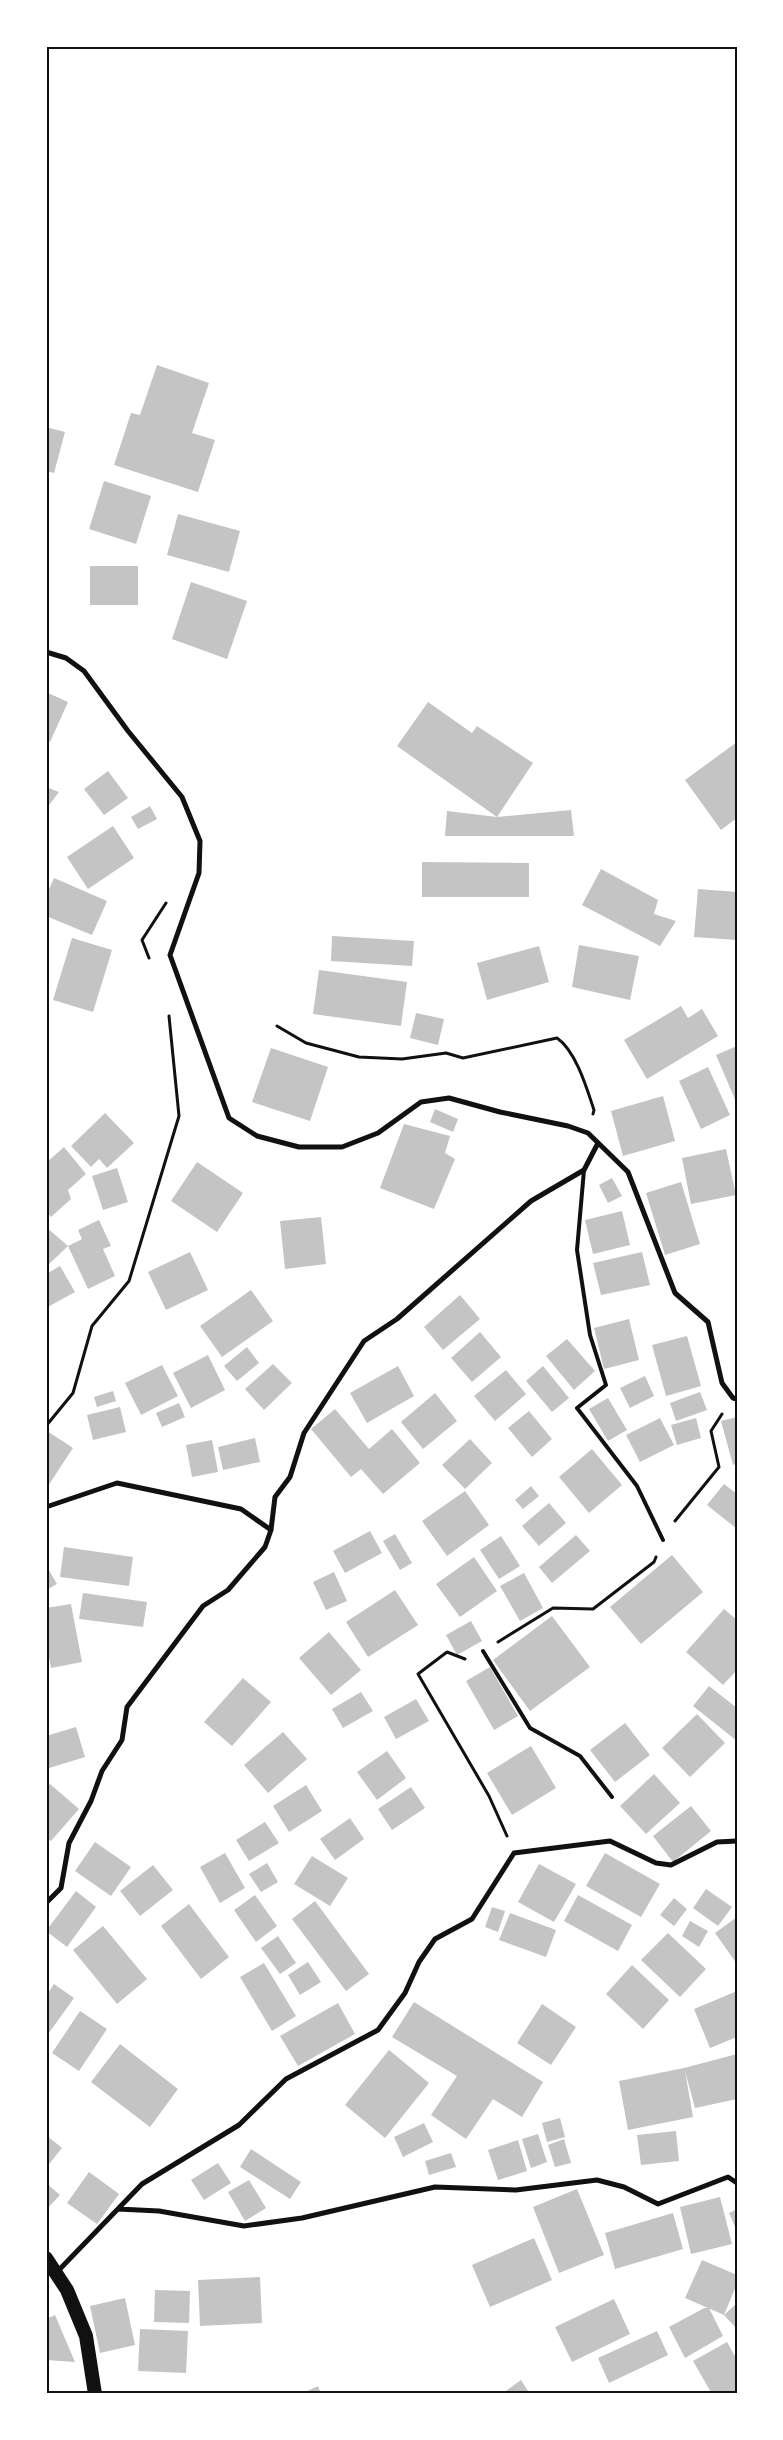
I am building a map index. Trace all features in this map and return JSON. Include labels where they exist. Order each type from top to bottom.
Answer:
[{"type":"highway","points":[[50,2265],[67,2290],[86,2336],[95,2394]]},
{"type":"street","points":[[46,652],[66,658],[84,672],[128,731],[182,797],[200,841],[199,873],[170,955],[229,1118],[257,1136],[300,1147],[342,1147],[378,1133],[421,1102],[450,1098],[500,1112],[568,1126],[588,1133],[628,1172],[674,1293],[708,1322],[722,1383],[735,1399]]},
{"type":"street","points":[[46,1903],[61,1888],[69,1843],[91,1801],[102,1771],[122,1740],[127,1707],[203,1606],[228,1590],[265,1547],[271,1530],[276,1497],[290,1477],[304,1433],[364,1341],[397,1319],[531,1201],[584,1170],[598,1143]]},
{"type":"street","points":[[46,1507],[117,1483],[241,1510],[271,1530]]},
{"type":"street","points":[[50,2265],[118,2209],[142,2184],[239,2125],[286,2079],[378,2030],[405,1993],[419,1962],[435,1939],[472,1919],[514,1853],[610,1841],[656,1863],[671,1865],[717,1842],[737,1841]]},
{"type":"street","points":[[118,2209],[159,2210],[244,2226],[302,2218],[435,2187],[516,2190],[597,2180],[624,2187],[658,2204],[728,2177],[737,2183]]},
{"type":"lane","points":[[584,1170],[577,1250],[590,1335],[606,1385],[578,1408],[637,1486],[664,1540]]},
{"type":"lane","points":[[483,1651],[530,1728],[580,1756],[612,1797]]},
{"type":"path","points":[[152,965],[142,940],[166,901]]},
{"type":"path","points":[[46,1426],[73,1393],[92,1326],[129,1281],[179,1116],[168,1007]]},
{"type":"path","points":[[277,1026],[306,1043],[359,1057],[402,1059],[446,1053],[463,1058],[557,1038],[565,1044],[585,1084],[594,1110],[588,1133]]},
{"type":"path","points":[[514,1853],[489,1796],[418,1674],[446,1652],[467,1660],[553,1608],[593,1609],[654,1562],[667,1532],[718,1467],[711,1431],[735,1399]]},
{"type":"building","points":[[157,365],[209,383],[192,433],[215,440],[198,492],[114,465],[131,413],[140,415]]},
{"type":"building","points":[[46,427],[65,432],[54,473],[46,471]]},
{"type":"building","points":[[104,481],[151,496],[136,544],[89,529]]},
{"type":"building","points":[[178,514],[240,531],[229,572],[167,555]]},
{"type":"building","points":[[90,566],[138,566],[138,605],[90,605]]},
{"type":"building","points":[[191,582],[247,601],[227,659],[172,639]]},
{"type":"building","points":[[46,692],[68,702],[50,742],[46,740]]},
{"type":"building","points":[[428,702],[472,733],[477,726],[533,763],[497,817],[397,746]]},
{"type":"building","points":[[737,742],[737,818],[721,830],[685,780]]},
{"type":"building","points":[[108,771],[128,798],[104,815],[84,789]]},
{"type":"building","points":[[46,787],[59,792],[46,809]]},
{"type":"building","points":[[150,806],[157,819],[138,829],[131,817]]},
{"type":"building","points":[[571,810],[574,836],[445,836],[447,811],[497,817]]},
{"type":"building","points":[[113,826],[134,858],[88,889],[67,857]]},
{"type":"building","points":[[422,862],[529,863],[529,897],[422,897]]},
{"type":"building","points":[[601,869],[658,900],[654,914],[676,921],[660,946],[582,905]]},
{"type":"building","points":[[54,878],[107,901],[92,935],[46,916],[46,896]]},
{"type":"building","points":[[698,889],[737,892],[737,940],[694,937]]},
{"type":"building","points":[[332,936],[414,941],[412,966],[331,961]]},
{"type":"building","points":[[72,938],[112,950],[93,1012],[53,1000]]},
{"type":"building","points":[[579,945],[639,956],[630,1000],[572,987]]},
{"type":"building","points":[[539,946],[549,982],[487,1000],[477,963]]},
{"type":"building","points":[[319,970],[407,982],[401,1026],[313,1014]]},
{"type":"building","points":[[681,1006],[688,1018],[702,1009],[718,1036],[647,1079],[624,1040]]},
{"type":"building","points":[[416,1013],[444,1019],[438,1045],[410,1038]]},
{"type":"building","points":[[737,1046],[737,1104],[716,1055]]},
{"type":"building","points":[[271,1048],[328,1067],[310,1121],[252,1102]]},
{"type":"building","points":[[708,1067],[730,1115],[701,1129],[679,1081]]},
{"type":"building","points":[[663,1096],[675,1141],[623,1156],[611,1111]]},
{"type":"building","points":[[435,1109],[458,1119],[453,1132],[430,1122]]},
{"type":"building","points":[[105,1113],[134,1143],[107,1168],[99,1159],[91,1167],[71,1146]]},
{"type":"building","points":[[404,1124],[450,1136],[445,1153],[455,1159],[434,1209],[380,1188]]},
{"type":"building","points":[[64,1147],[86,1174],[68,1190],[71,1199],[51,1217],[46,1211],[46,1163]]},
{"type":"building","points":[[726,1149],[736,1195],[691,1204],[682,1158]]},
{"type":"building","points":[[197,1162],[243,1193],[217,1232],[171,1201]]},
{"type":"building","points":[[117,1168],[128,1202],[103,1210],[92,1176]]},
{"type":"building","points":[[612,1178],[622,1196],[608,1203],[599,1185]]},
{"type":"building","points":[[681,1182],[700,1244],[665,1255],[646,1193]]},
{"type":"building","points":[[622,1211],[630,1245],[593,1254],[585,1220]]},
{"type":"building","points":[[321,1217],[326,1264],[285,1269],[280,1221]]},
{"type":"building","points":[[99,1220],[111,1246],[103,1249],[115,1276],[88,1289],[68,1246],[82,1239],[78,1230]]},
{"type":"building","points":[[46,1227],[68,1246],[47,1266],[46,1265]]},
{"type":"building","points":[[190,1252],[208,1290],[166,1310],[148,1272]]},
{"type":"building","points":[[642,1252],[650,1285],[601,1295],[593,1263]]},
{"type":"building","points":[[60,1266],[75,1292],[46,1308],[46,1274]]},
{"type":"building","points":[[251,1290],[273,1321],[222,1357],[200,1326]]},
{"type":"building","points":[[460,1295],[480,1319],[443,1350],[424,1327]]},
{"type":"building","points":[[629,1319],[639,1360],[604,1369],[594,1328]]},
{"type":"building","points":[[480,1332],[501,1357],[472,1382],[451,1358]]},
{"type":"building","points":[[687,1336],[701,1386],[666,1396],[652,1345]]},
{"type":"building","points":[[567,1339],[595,1371],[574,1390],[546,1356]]},
{"type":"building","points":[[247,1347],[259,1363],[237,1381],[224,1366]]},
{"type":"building","points":[[208,1355],[225,1390],[191,1408],[173,1373]]},
{"type":"building","points":[[273,1364],[292,1383],[264,1410],[245,1389]]},
{"type":"building","points":[[162,1365],[178,1396],[141,1415],[125,1383]]},
{"type":"building","points":[[398,1366],[414,1396],[367,1423],[350,1393]]},
{"type":"building","points":[[543,1366],[569,1398],[552,1412],[526,1381]]},
{"type":"building","points":[[506,1370],[526,1394],[495,1421],[474,1396]]},
{"type":"building","points":[[645,1376],[654,1396],[630,1408],[620,1388]]},
{"type":"building","points":[[113,1391],[116,1401],[97,1407],[94,1397]]},
{"type":"building","points":[[700,1392],[707,1410],[676,1421],[670,1403]]},
{"type":"building","points":[[435,1393],[457,1421],[423,1449],[401,1422]]},
{"type":"building","points":[[608,1398],[627,1430],[608,1441],[589,1409]]},
{"type":"building","points":[[179,1403],[185,1417],[162,1427],[156,1413]]},
{"type":"building","points":[[120,1407],[126,1432],[93,1440],[87,1415]]},
{"type":"building","points":[[335,1409],[369,1449],[392,1429],[420,1463],[383,1494],[361,1469],[351,1477],[311,1429]]},
{"type":"building","points":[[529,1411],[552,1439],[532,1457],[508,1428]]},
{"type":"building","points":[[737,1417],[737,1463],[733,1465],[721,1421]]},
{"type":"building","points":[[660,1418],[674,1445],[640,1462],[626,1435]]},
{"type":"building","points":[[696,1418],[701,1438],[677,1445],[671,1425]]},
{"type":"building","points":[[46,1432],[73,1448],[46,1489]]},
{"type":"building","points":[[255,1438],[260,1462],[223,1470],[218,1447]]},
{"type":"building","points":[[470,1439],[492,1463],[465,1489],[442,1465]]},
{"type":"building","points":[[212,1440],[218,1472],[192,1477],[186,1445]]},
{"type":"building","points":[[592,1449],[622,1485],[589,1513],[559,1477]]},
{"type":"building","points":[[724,1484],[737,1494],[737,1529],[707,1505]]},
{"type":"building","points":[[531,1486],[539,1496],[523,1509],[515,1500]]},
{"type":"building","points":[[465,1491],[489,1525],[447,1556],[422,1521]]},
{"type":"building","points":[[549,1503],[566,1523],[539,1546],[522,1526]]},
{"type":"building","points":[[370,1531],[382,1553],[345,1573],[333,1551]]},
{"type":"building","points":[[395,1534],[412,1563],[400,1570],[383,1541]]},
{"type":"building","points":[[576,1535],[590,1551],[552,1583],[539,1567]]},
{"type":"building","points":[[501,1536],[520,1566],[499,1579],[480,1550]]},
{"type":"building","points":[[64,1547],[133,1557],[129,1586],[60,1577]]},
{"type":"building","points":[[672,1555],[703,1592],[641,1644],[610,1607]]},
{"type":"building","points":[[474,1557],[497,1591],[460,1617],[436,1584]]},
{"type":"building","points":[[46,1565],[57,1584],[46,1590]]},
{"type":"building","points":[[334,1572],[347,1601],[326,1610],[313,1582]]},
{"type":"building","points":[[524,1573],[543,1608],[520,1621],[500,1586]]},
{"type":"building","points":[[395,1590],[418,1625],[368,1657],[346,1622]]},
{"type":"building","points":[[83,1593],[147,1602],[143,1627],[79,1619]]},
{"type":"building","points":[[71,1604],[82,1662],[51,1668],[46,1641],[46,1608]]},
{"type":"building","points":[[724,1609],[737,1620],[737,1670],[723,1685],[686,1652]]},
{"type":"building","points":[[552,1616],[590,1667],[530,1711],[493,1660]]},
{"type":"building","points":[[471,1621],[482,1641],[457,1655],[446,1635]]},
{"type":"building","points":[[329,1632],[361,1670],[331,1695],[299,1658]]},
{"type":"building","points":[[490,1667],[518,1716],[494,1730],[466,1681]]},
{"type":"building","points":[[243,1678],[271,1702],[232,1746],[204,1722]]},
{"type":"building","points":[[709,1686],[737,1708],[737,1741],[693,1706]]},
{"type":"building","points":[[361,1692],[373,1711],[343,1728],[332,1709]]},
{"type":"building","points":[[416,1699],[429,1721],[396,1739],[384,1717]]},
{"type":"building","points":[[697,1714],[725,1743],[690,1777],[662,1748]]},
{"type":"building","points":[[625,1723],[650,1755],[615,1782],[590,1750]]},
{"type":"building","points":[[76,1727],[85,1757],[46,1769],[46,1736]]},
{"type":"building","points":[[283,1732],[307,1759],[268,1793],[244,1765]]},
{"type":"building","points":[[531,1746],[556,1788],[512,1815],[487,1773]]},
{"type":"building","points":[[387,1751],[406,1778],[377,1800],[357,1772]]},
{"type":"building","points":[[654,1774],[680,1803],[646,1834],[620,1806]]},
{"type":"building","points":[[50,1784],[79,1809],[51,1841],[46,1838],[46,1789]]},
{"type":"building","points":[[306,1785],[322,1811],[289,1832],[273,1806]]},
{"type":"building","points":[[411,1787],[425,1808],[392,1830],[378,1809]]},
{"type":"building","points":[[691,1806],[711,1831],[673,1862],[653,1836]]},
{"type":"building","points":[[350,1818],[364,1839],[335,1860],[320,1839]]},
{"type":"building","points":[[265,1822],[279,1843],[249,1861],[236,1840]]},
{"type":"building","points":[[95,1842],[131,1867],[111,1896],[75,1871]]},
{"type":"building","points":[[225,1853],[245,1888],[220,1903],[200,1867]]},
{"type":"building","points":[[605,1853],[660,1884],[641,1917],[586,1886]]},
{"type":"building","points":[[312,1856],[348,1878],[330,1906],[294,1884]]},
{"type":"building","points":[[267,1863],[278,1882],[261,1892],[249,1874]]},
{"type":"building","points":[[539,1864],[576,1884],[554,1922],[518,1902]]},
{"type":"building","points":[[153,1865],[173,1890],[140,1916],[120,1891]]},
{"type":"building","points":[[706,1889],[732,1907],[718,1926],[693,1908]]},
{"type":"building","points":[[76,1891],[96,1907],[67,1947],[46,1931]]},
{"type":"building","points":[[255,1895],[277,1926],[256,1942],[234,1910]]},
{"type":"building","points":[[578,1895],[632,1925],[618,1951],[564,1921]]},
{"type":"building","points":[[674,1898],[687,1909],[674,1926],[660,1915]]},
{"type":"building","points":[[315,1901],[369,1974],[346,1991],[292,1919]]},
{"type":"building","points":[[189,1904],[229,1957],[201,1979],[161,1926]]},
{"type":"building","points":[[492,1907],[505,1911],[498,1932],[485,1927]]},
{"type":"building","points":[[510,1913],[556,1930],[546,1957],[499,1940]]},
{"type":"building","points":[[737,1917],[737,1964],[715,1933]]},
{"type":"building","points":[[690,1921],[708,1931],[699,1947],[682,1936]]},
{"type":"building","points":[[103,1926],[147,1979],[117,2004],[73,1950]]},
{"type":"building","points":[[668,1933],[706,1969],[680,1997],[641,1960]]},
{"type":"building","points":[[278,1936],[296,1963],[280,1974],[261,1948]]},
{"type":"building","points":[[308,1962],[321,1982],[300,1995],[288,1975]]},
{"type":"building","points":[[264,1963],[296,2016],[272,2031],[240,1977]]},
{"type":"building","points":[[632,1965],[669,2000],[643,2029],[606,1994]]},
{"type":"building","points":[[54,1984],[74,1998],[46,2037],[46,1996]]},
{"type":"building","points":[[737,1991],[737,2037],[710,2048],[694,2009]]},
{"type":"building","points":[[414,2002],[543,2082],[522,2117],[493,2099],[466,2139],[431,2115],[457,2076],[392,2037]]},
{"type":"building","points":[[338,2003],[355,2034],[298,2066],[280,2036]]},
{"type":"building","points":[[542,2004],[576,2027],[551,2065],[517,2043]]},
{"type":"building","points":[[80,2011],[107,2029],[79,2071],[52,2053]]},
{"type":"building","points":[[120,2044],[178,2089],[150,2127],[91,2082]]},
{"type":"building","points":[[389,2050],[429,2083],[385,2138],[345,2105]]},
{"type":"building","points":[[737,2054],[737,2099],[695,2108],[685,2071],[693,2117],[628,2130],[619,2081],[684,2068]]},
{"type":"building","points":[[560,2118],[565,2137],[547,2142],[542,2123]]},
{"type":"building","points":[[424,2123],[433,2142],[403,2157],[394,2137]]},
{"type":"building","points":[[676,2131],[679,2161],[641,2165],[637,2135]]},
{"type":"building","points":[[538,2134],[547,2162],[531,2168],[522,2139]]},
{"type":"building","points":[[46,2135],[62,2148],[46,2168]]},
{"type":"building","points":[[564,2139],[571,2163],[555,2167],[548,2145]]},
{"type":"building","points":[[518,2140],[527,2171],[498,2180],[488,2150]]},
{"type":"building","points":[[251,2149],[301,2182],[290,2199],[240,2167]]},
{"type":"building","points":[[451,2153],[456,2167],[429,2175],[425,2161]]},
{"type":"building","points":[[218,2163],[231,2183],[204,2200],[191,2180]]},
{"type":"building","points":[[89,2172],[119,2194],[97,2224],[67,2203]]},
{"type":"building","points":[[249,2180],[266,2208],[245,2221],[228,2192]]},
{"type":"building","points":[[46,2183],[60,2195],[46,2210]]},
{"type":"building","points":[[577,2189],[604,2255],[559,2273],[533,2207]]},
{"type":"building","points":[[720,2197],[732,2244],[691,2254],[680,2207]]},
{"type":"building","points":[[737,2209],[737,2231],[729,2213]]},
{"type":"building","points":[[673,2213],[683,2249],[615,2269],[605,2233]]},
{"type":"building","points":[[534,2238],[552,2280],[490,2307],[472,2265]]},
{"type":"building","points":[[702,2260],[737,2275],[737,2284],[724,2315],[685,2298]]},
{"type":"building","points":[[260,2277],[262,2323],[200,2326],[198,2280]]},
{"type":"building","points":[[155,2290],[190,2291],[189,2323],[154,2322]]},
{"type":"building","points":[[125,2298],[135,2345],[100,2353],[90,2306]]},
{"type":"building","points":[[614,2299],[630,2334],[572,2362],[555,2327]]},
{"type":"building","points":[[737,2303],[737,2329],[724,2315]]},
{"type":"building","points":[[708,2306],[723,2336],[685,2358],[669,2327]]},
{"type":"building","points":[[55,2315],[75,2362],[46,2360],[46,2319]]},
{"type":"building","points":[[140,2329],[188,2331],[186,2373],[138,2371]]},
{"type":"building","points":[[657,2331],[668,2355],[609,2383],[598,2358]]},
{"type":"building","points":[[727,2342],[737,2360],[737,2394],[712,2394],[693,2361]]},
{"type":"building","points":[[521,2380],[530,2394],[502,2394]]},
{"type":"building","points":[[318,2386],[321,2394],[301,2394]]}]
